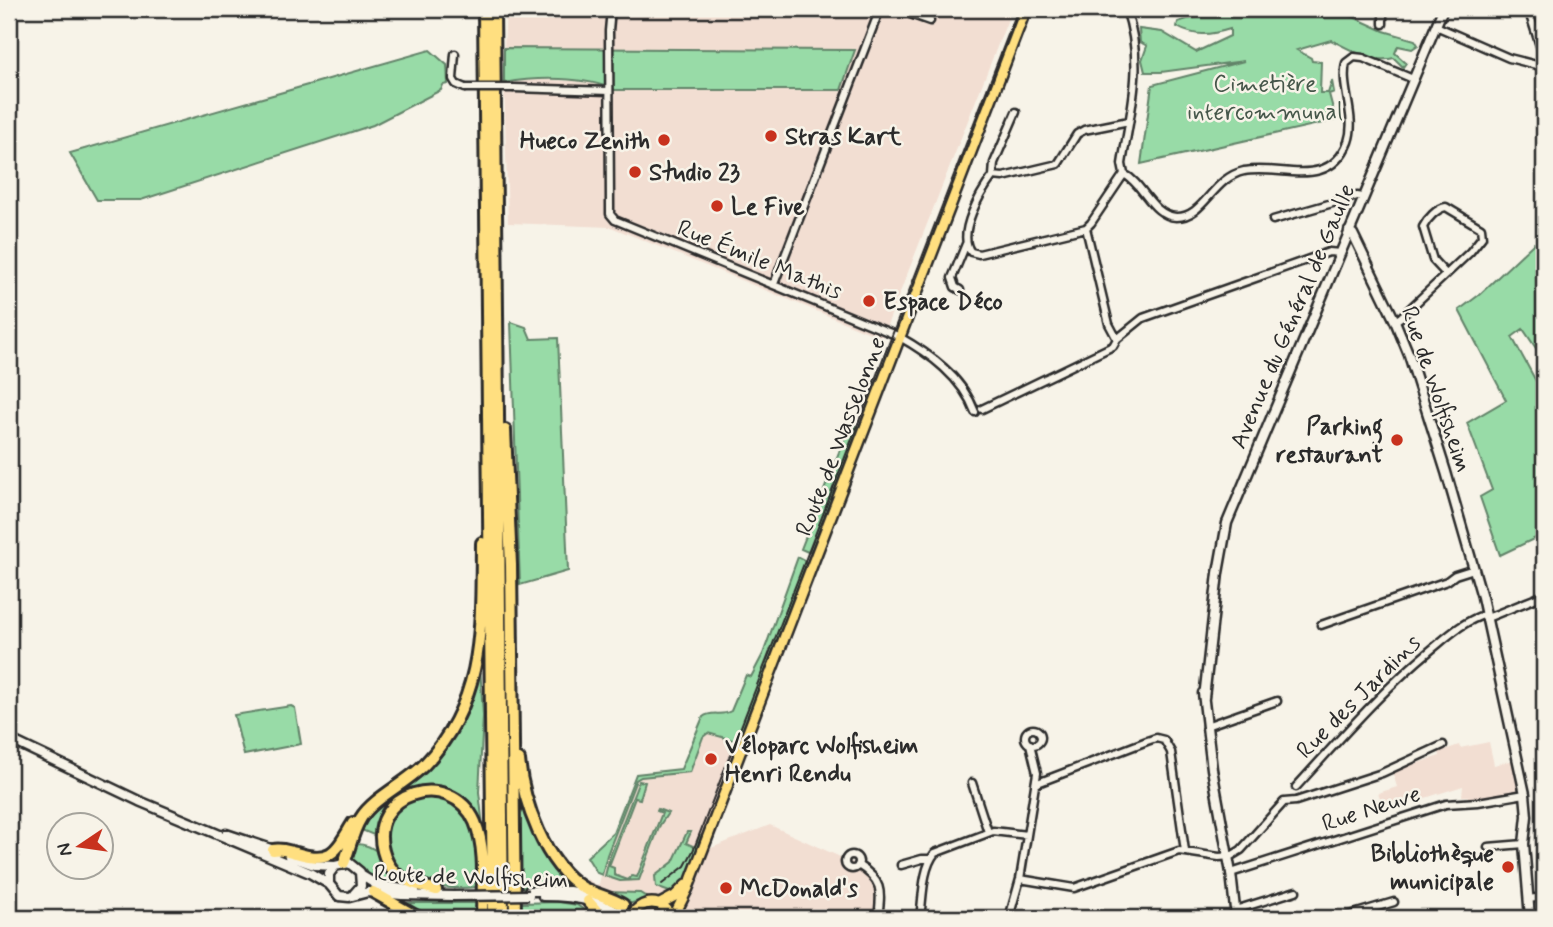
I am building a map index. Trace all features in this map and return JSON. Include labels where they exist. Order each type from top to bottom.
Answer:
[{"type":"highway","points":[[484,9],[493,918]]},
{"type":"highway","points":[[494,9],[503,918]]},
{"type":"highway","points":[[497,298],[508,478],[517,744],[522,783],[535,824],[551,853],[571,879],[590,891],[610,897],[623,905]]},
{"type":"highway","points":[[340,865],[354,830],[366,811],[417,772],[436,751],[454,724],[471,687],[480,646],[483,484],[488,418]]},
{"type":"highway","points":[[512,604],[515,918]]},
{"type":"highway","points":[[273,850],[281,849],[314,857],[333,853],[368,803],[414,769],[454,724]]},
{"type":"highway","points":[[436,890],[397,874],[387,861],[381,844],[383,826],[391,810],[410,794],[426,791],[442,793],[457,800],[476,825],[481,849],[482,918]]},
{"type":"highway","points":[[571,879],[597,887]]},
{"type":"highway","points":[[373,892],[419,918]]},
{"type":"highway","points":[[588,901],[603,918]]},
{"type":"main road","name":"Route de Wasselonne","points":[[673,918],[691,878],[1026,9]]},
{"type":"main road","name":"Avenue du Général de Gaulle","points":[[1235,914],[1204,698],[1227,523],[1443,9]]},
{"type":"main road","name":"Rue de Wolfisheim","points":[[1349,231],[1353,234],[1409,355],[1474,567],[1525,794],[1527,816],[1524,844],[1530,918]]},
{"type":"main road","points":[[9,739],[139,801],[217,832],[314,865],[340,865],[353,865],[362,876],[361,886],[354,894],[339,896],[331,889],[330,874],[340,865]]},
{"type":"main road","points":[[217,832],[329,884]]},
{"type":"main road","name":"Route de Wolfisheim","points":[[362,876],[388,888],[436,890],[453,894]]},
{"type":"main road","points":[[660,904],[675,896],[691,878]]},
{"type":"main road","name":"Route de Wolfisheim","points":[[354,894],[579,892],[630,908],[639,906]]},
{"type":"main road","name":"Route de Wolfisheim","points":[[529,893],[588,901],[615,911],[625,918]]},
{"type":"main road","points":[[631,918],[639,906],[647,903],[660,904],[667,908],[673,918]]},
{"type":"street","points":[[455,54],[453,79],[456,84],[465,88],[609,91],[611,9]]},
{"type":"street","points":[[774,284],[880,9]]},
{"type":"street","points":[[896,9],[930,21]]},
{"type":"street","points":[[966,244],[971,252],[979,254],[1086,228],[1091,223],[1124,174],[1122,164],[1137,70],[1136,50],[1126,9]]},
{"type":"street","points":[[1383,9],[1383,24]]},
{"type":"street","points":[[1528,9],[1544,58]]},
{"type":"street","points":[[1436,26],[1509,58],[1544,67]]},
{"type":"street","points":[[1124,174],[1130,177],[1157,209],[1168,216],[1188,216],[1197,210],[1223,179],[1242,171],[1266,169],[1299,174],[1326,167],[1340,155],[1348,141],[1351,124],[1344,76],[1346,62],[1354,57],[1363,58],[1413,79]]},
{"type":"street","name":"Rue Émile Mathis","points":[[609,91],[610,214],[615,220],[898,336],[923,350],[963,387],[978,411],[1113,346],[1117,339]]},
{"type":"street","points":[[960,290],[955,287],[952,278],[966,244],[967,229],[982,191],[993,176],[994,163],[1016,112]]},
{"type":"street","points":[[993,176],[1003,177],[1058,164],[1077,134],[1084,130],[1129,121]]},
{"type":"street","points":[[1273,220],[1357,196],[1363,197]]},
{"type":"street","points":[[1395,321],[1470,252],[1483,232],[1481,228],[1446,207],[1426,220],[1423,227],[1433,260],[1446,274]]},
{"type":"street","points":[[1086,228],[1109,324],[1117,339],[1143,318],[1329,251],[1340,253]]},
{"type":"street","points":[[1321,625],[1447,582],[1455,575],[1474,567]]},
{"type":"street","name":"Rue des Jardins","points":[[1296,787],[1385,689],[1444,637],[1474,618],[1544,595]]},
{"type":"street","points":[[1206,726],[1277,701]]},
{"type":"street","points":[[1035,784],[1147,741],[1156,738],[1164,740],[1171,752],[1185,851]]},
{"type":"street","points":[[1009,918],[1020,880],[1037,773],[1030,744]]},
{"type":"street","points":[[1020,880],[1074,888],[1185,851],[1227,856],[1241,850],[1284,802],[1296,801],[1382,773],[1443,745]]},
{"type":"street","points":[[972,783],[988,832]]},
{"type":"street","name":"Rue Neuve","points":[[1231,873],[1464,799],[1525,794]]},
{"type":"street","points":[[920,918],[930,859],[935,853],[988,832],[1027,835]]},
{"type":"street","points":[[1488,847],[1524,844]]},
{"type":"street","points":[[901,865],[930,859]]},
{"type":"street","points":[[858,865],[868,871],[880,886],[882,895],[878,918]]},
{"type":"street","points":[[1235,914],[1296,891]]},
{"type":"street","points":[[1528,899],[1544,897]]},
{"type":"street","points":[[1340,918],[1394,902]]},
{"type":"shaded area","points":[[506,9],[1012,9],[882,338],[611,227],[508,223],[504,83],[528,79],[600,82],[615,90],[854,50],[504,48]]},
{"type":"shaded area","points":[[731,711],[756,719],[706,850],[770,825],[858,865],[880,886],[878,918],[624,918],[629,911],[629,904],[623,899],[584,886],[587,879],[599,884],[601,875],[587,857],[613,833],[636,774],[681,769],[703,717]]},
{"type":"shaded area","points":[[1489,742],[1494,765],[1513,760],[1518,792],[1467,799],[1468,796],[1462,796],[1463,786],[1384,811],[1378,793],[1397,787],[1392,771],[1440,756],[1439,752],[1459,745],[1460,748]]},
{"type":"green space","name":"Cimetière intercommunal","points":[[1241,9],[1336,9],[1384,31],[1415,40],[1418,45],[1412,49],[1398,46],[1395,53],[1406,63],[1403,67],[1394,58],[1370,57],[1331,40],[1297,50],[1312,61],[1321,62],[1320,93],[1328,93],[1332,81],[1334,92],[1329,94],[1336,120],[1141,164],[1152,85],[1244,61],[1145,72],[1142,60],[1147,46],[1140,42],[1139,29],[1162,32],[1196,52],[1230,36],[1230,29],[1197,34],[1177,27],[1178,22]]},
{"type":"green space","points":[[504,48],[855,50],[841,90],[615,90],[590,82],[560,79],[504,83]]},
{"type":"green space","points":[[430,50],[447,65],[448,84],[443,85],[441,90],[373,125],[141,200],[97,200],[70,153]]},
{"type":"green space","points":[[1534,243],[1544,252],[1544,360],[1523,329],[1512,337],[1537,383],[1544,378],[1544,534],[1500,555],[1480,497],[1492,490],[1467,423],[1506,400],[1459,310],[1479,295]]},
{"type":"green space","points":[[511,322],[526,327],[531,339],[558,338],[568,571],[520,585]]},
{"type":"green space","points":[[850,424],[861,428],[814,548],[808,552],[801,549]]},
{"type":"green space","points":[[798,557],[804,560],[807,567],[740,740],[708,733],[703,737],[690,772],[641,777],[636,780],[602,875],[597,873],[587,857],[613,833],[636,774],[681,769],[703,717],[731,711],[746,675],[751,677],[763,654]]},
{"type":"green space","points":[[480,665],[483,716],[479,792],[483,826],[480,827],[475,813],[424,788],[381,818],[376,836],[359,829],[367,812],[433,759]]},
{"type":"green space","points":[[291,706],[295,708],[301,744],[244,755],[234,715]]},
{"type":"green space","points":[[639,781],[645,782],[640,799],[635,798],[609,866],[614,868],[614,875],[628,880],[632,876],[637,877],[662,813],[657,811],[658,809],[668,813],[660,825],[639,880],[620,881],[605,876]]},
{"type":"green space","points":[[518,784],[535,834],[583,886],[607,892],[640,893],[648,898],[629,904],[623,899],[561,887],[519,887]]},
{"type":"green space","points":[[431,795],[447,801],[467,819],[475,843],[477,887],[451,888],[424,884],[408,877],[393,862],[387,833],[394,814],[408,802]]},
{"type":"green space","points":[[687,832],[691,832],[686,843],[695,847],[700,836],[703,837],[688,877],[675,894],[656,887],[655,876],[673,862]]},
{"type":"green space","points":[[356,844],[379,852],[405,885],[369,877],[352,861]]},
{"type":"green space","points":[[559,902],[577,905],[595,918],[520,918],[520,903]]},
{"type":"green space","points":[[405,903],[477,903],[477,918],[426,918]]},
{"type":"tram line","points":[[662,884],[685,866],[693,851],[1018,9]]},
{"type":"place","name":"Stras Kart","points":[[771,136]]},
{"type":"place","name":"Hueco Zenith","points":[[664,140]]},
{"type":"place","name":"Studio 23","points":[[635,172]]},
{"type":"place","name":"Le Five","points":[[717,206]]},
{"type":"place","name":"Espace Déco","points":[[869,301]]},
{"type":"place","name":"Parking restaurant","points":[[1397,440]]},
{"type":"place","name":"Véloparc Wolfisheim Henri Rendu","points":[[711,759]]},
{"type":"place","name":"Bibliothèque municipale","points":[[1508,867]]},
{"type":"place","name":"McDonald's","points":[[726,888]]}]
